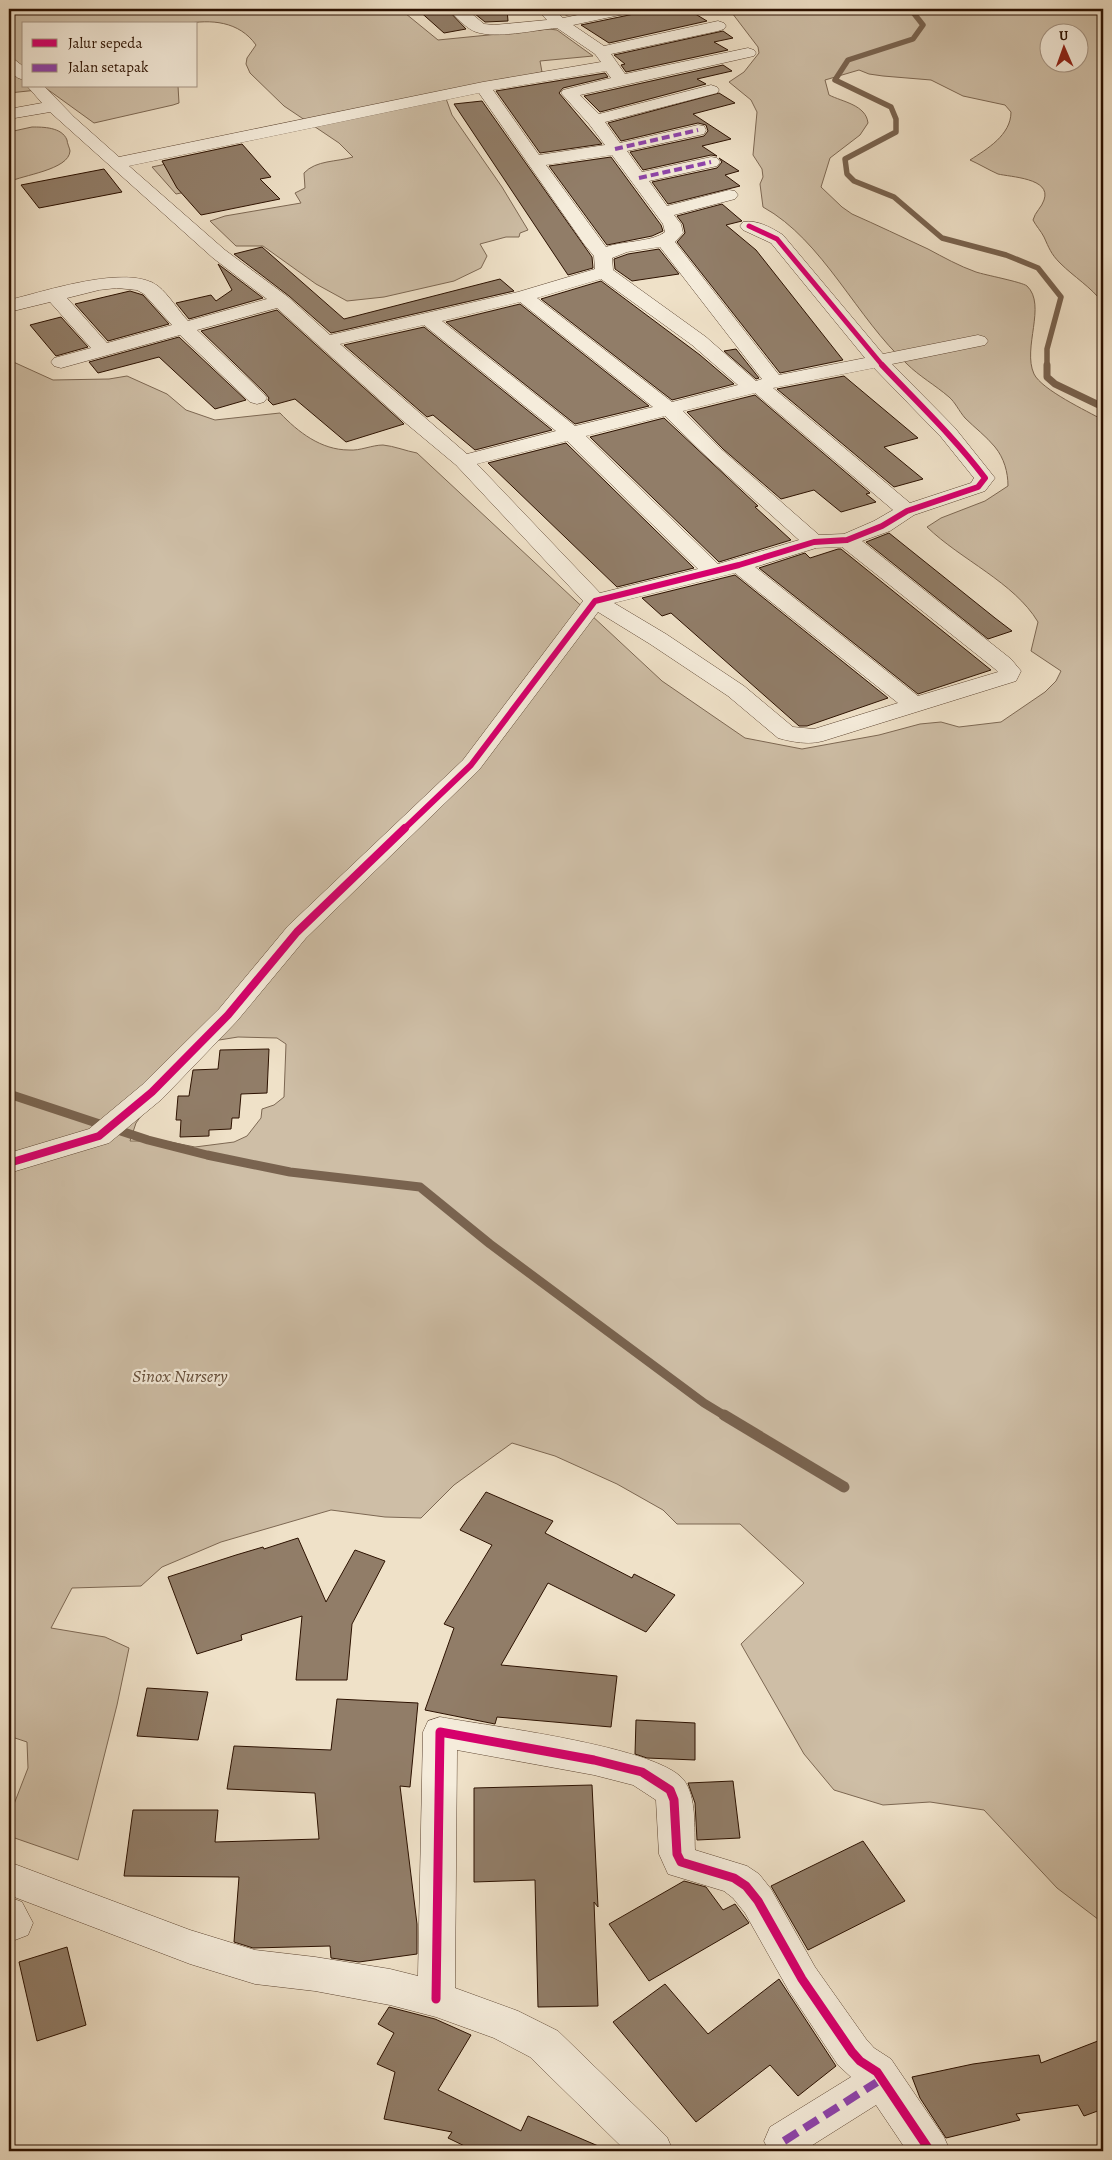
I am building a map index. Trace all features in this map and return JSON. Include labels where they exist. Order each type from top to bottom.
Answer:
[{"type":"street","points":[[456,9],[479,28],[487,30],[560,23],[629,9]]},
{"type":"street","points":[[545,9],[560,23],[606,58],[622,80]]},
{"type":"street","points":[[116,163],[553,74],[718,26]]},
{"type":"street","points":[[569,93],[748,53]]},
{"type":"street","points":[[9,63],[22,73]]},
{"type":"street","points":[[325,342],[523,296],[604,264],[622,247],[665,241],[674,233],[672,224],[595,120],[553,74]]},
{"type":"street","points":[[483,87],[590,240],[604,264],[699,341],[762,386],[907,511]]},
{"type":"street","points":[[37,88],[68,121],[219,254],[281,301],[325,342],[463,461],[594,601],[658,639],[736,691],[786,733],[815,736],[1008,676],[1010,672],[1003,664],[847,540]]},
{"type":"street","points":[[595,120],[712,90]]},
{"type":"street","points":[[9,114],[54,106]]},
{"type":"street","points":[[535,160],[616,149],[698,130]]},
{"type":"street","points":[[639,178],[711,162]]},
{"type":"street","points":[[663,212],[729,195]]},
{"type":"street","points":[[9,1163],[99,1136],[152,1092],[228,1015],[297,932],[471,765],[594,601],[739,565],[814,542],[847,540],[882,526],[907,511],[978,487],[985,478],[925,407],[879,362],[776,239],[767,232],[749,226]]},
{"type":"street","points":[[665,241],[699,287],[762,386]]},
{"type":"street","points":[[9,306],[100,284],[117,282],[141,285],[150,290],[184,328],[257,398]]},
{"type":"street","points":[[55,296],[103,350]]},
{"type":"street","points":[[523,296],[669,410],[715,454],[814,542]]},
{"type":"street","points":[[61,362],[281,301]]},
{"type":"street","points":[[428,319],[572,434],[713,571]]},
{"type":"street","points":[[463,461],[762,386],[978,341]]},
{"type":"street","points":[[739,565],[916,706]]},
{"type":"street","points":[[436,1999],[440,1732],[594,1760],[642,1772],[670,1790],[674,1800],[677,1854],[680,1862],[734,1878],[746,1886],[758,1901],[802,1980],[852,2052],[860,2061],[877,2072],[930,2151]]},
{"type":"street","points":[[9,1878],[190,1947],[255,1967],[390,1986],[436,1999],[505,2024],[544,2044],[592,2089],[653,2151]]},
{"type":"street","points":[[784,2141],[882,2079]]},
{"type":"green space","points":[[9,9],[400,9],[438,40],[549,29],[557,30],[593,56],[540,61],[542,72],[444,93],[452,115],[502,187],[528,230],[520,233],[519,237],[506,237],[480,244],[487,256],[481,268],[454,281],[384,297],[347,301],[316,284],[263,246],[236,246],[210,221],[225,216],[301,203],[295,193],[305,188],[304,173],[314,166],[353,157],[339,143],[284,106],[250,73],[246,64],[247,58],[256,45],[249,37],[233,26],[214,22],[22,22],[22,88],[178,88],[179,103],[94,123],[47,89],[9,93]]},
{"type":"green space","name":"Sinox Nursery","points":[[729,9],[834,9],[860,12],[871,9],[1103,9],[1103,303],[1057,260],[1033,220],[1044,200],[1045,193],[1042,187],[1028,180],[998,174],[970,160],[997,140],[1007,128],[1011,112],[1005,105],[963,96],[931,80],[883,76],[859,70],[825,80],[829,95],[858,108],[863,112],[868,123],[860,135],[830,158],[821,187],[852,214],[970,270],[1027,286],[1033,294],[1035,304],[1031,352],[1031,364],[1034,374],[1046,387],[1055,393],[1103,420],[1103,1923],[1057,1888],[984,1810],[930,1802],[883,1805],[834,1790],[804,1754],[741,1644],[804,1583],[740,1524],[677,1524],[663,1510],[617,1484],[555,1456],[512,1443],[454,1485],[421,1518],[385,1517],[331,1510],[221,1542],[162,1567],[141,1586],[72,1588],[51,1628],[105,1637],[129,1648],[117,1705],[78,1860],[9,1836],[9,1817],[28,1768],[27,1742],[9,1736],[9,360],[53,380],[109,379],[127,376],[167,394],[186,410],[215,420],[280,413],[302,433],[329,447],[353,450],[383,445],[417,453],[662,681],[745,738],[802,749],[879,735],[920,724],[941,722],[959,727],[1001,722],[1045,692],[1056,681],[1061,671],[1031,651],[1038,622],[1028,608],[1001,583],[927,527],[941,518],[985,501],[1008,486],[1005,465],[995,447],[965,418],[951,399],[912,368],[889,346],[822,259],[804,239],[784,221],[763,207],[760,184],[763,177],[762,169],[753,155],[757,112],[751,100],[729,82],[744,72],[759,53],[758,47]],"holes":[[[238,1037],[277,1038],[286,1044],[284,1097],[274,1105],[262,1109],[261,1118],[247,1136],[234,1142],[195,1147],[165,1141],[130,1141],[136,1123],[146,1109],[213,1041]]]},
{"type":"green space","points":[[41,127],[61,132],[67,140],[70,150],[68,158],[54,167],[9,182],[9,132]]},
{"type":"green space","points":[[204,156],[230,183],[176,194],[152,167]]},
{"type":"building","points":[[417,9],[447,9],[466,29],[444,33]]},
{"type":"building","points":[[469,9],[507,9],[508,21],[485,22]]},
{"type":"building","points":[[556,9],[599,9],[566,15]]},
{"type":"building","points":[[639,9],[687,9],[707,21],[609,43],[581,25],[634,14]]},
{"type":"building","points":[[723,31],[733,38],[714,42],[728,50],[626,72],[621,65],[625,64],[614,55]]},
{"type":"building","points":[[723,65],[732,71],[697,79],[706,84],[600,112],[584,96]]},
{"type":"building","points":[[605,73],[608,77],[563,88],[559,93],[602,144],[540,153],[496,91]]},
{"type":"building","points":[[719,93],[735,103],[693,114],[731,139],[702,146],[717,156],[711,155],[643,170],[630,152],[704,136],[708,131],[706,125],[698,123],[621,141],[608,123]]},
{"type":"building","points":[[482,101],[592,257],[593,268],[568,275],[454,104]]},
{"type":"building","points":[[242,144],[271,177],[260,179],[280,199],[201,215],[177,188],[162,161]]},
{"type":"building","points":[[611,157],[661,225],[663,231],[652,236],[607,245],[549,166]]},
{"type":"building","points":[[719,158],[739,171],[725,175],[740,186],[668,204],[652,182],[717,168],[722,162]]},
{"type":"building","points":[[104,169],[122,192],[39,208],[21,185]]},
{"type":"building","points":[[722,204],[742,221],[726,225],[756,250],[843,360],[780,373],[677,242],[685,233],[683,224],[677,216]]},
{"type":"building","points":[[262,247],[344,319],[500,279],[514,291],[331,333],[289,296],[234,254]]},
{"type":"building","points":[[659,249],[679,274],[632,281],[615,269],[614,259],[628,254]]},
{"type":"building","points":[[218,264],[263,298],[189,319],[176,303],[211,295],[216,301],[232,290]]},
{"type":"building","points":[[601,281],[700,355],[734,384],[672,400],[541,299]]},
{"type":"building","points":[[130,291],[143,295],[169,324],[108,341],[75,304]]},
{"type":"building","points":[[520,304],[649,406],[575,424],[446,322]]},
{"type":"building","points":[[277,310],[404,424],[346,442],[295,399],[273,405],[265,393],[201,331]]},
{"type":"building","points":[[61,317],[88,347],[56,356],[30,325]]},
{"type":"building","points":[[424,327],[552,430],[475,450],[433,415],[427,417],[344,345]]},
{"type":"building","points":[[179,337],[246,400],[215,409],[159,357],[98,373],[89,362]]},
{"type":"building","points":[[736,349],[759,378],[756,379],[724,351]]},
{"type":"building","points":[[844,376],[918,438],[884,447],[923,479],[894,487],[777,389]]},
{"type":"building","points":[[755,395],[870,493],[866,494],[876,502],[841,512],[814,490],[781,499],[723,449],[687,412]]},
{"type":"building","points":[[664,418],[758,506],[755,507],[791,540],[719,562],[590,437]]},
{"type":"building","points":[[566,443],[694,568],[617,587],[488,463]]},
{"type":"building","points":[[889,533],[1012,631],[988,639],[866,542]]},
{"type":"building","points":[[841,549],[991,670],[918,694],[759,568],[805,553],[810,558]]},
{"type":"building","points":[[735,575],[888,698],[807,726],[799,726],[671,613],[662,616],[642,598]]},
{"type":"building","points":[[269,1049],[267,1093],[241,1094],[239,1118],[232,1118],[231,1129],[209,1130],[209,1136],[180,1137],[181,1120],[176,1120],[178,1096],[189,1096],[193,1070],[218,1069],[220,1050]]},
{"type":"building","points":[[486,1492],[553,1521],[545,1533],[632,1578],[634,1574],[675,1595],[646,1632],[548,1583],[501,1665],[617,1676],[611,1727],[497,1717],[495,1724],[425,1710],[454,1628],[444,1624],[492,1545],[460,1530]]},
{"type":"building","points":[[298,1538],[326,1602],[355,1550],[385,1561],[352,1624],[347,1680],[296,1680],[302,1616],[241,1635],[242,1640],[197,1654],[168,1577],[236,1555],[263,1547],[264,1549]]},
{"type":"building","points":[[147,1688],[208,1692],[198,1740],[137,1736]]},
{"type":"building","points":[[337,1699],[418,1703],[410,1787],[400,1786],[417,1924],[417,1954],[359,1962],[331,1958],[330,1946],[253,1948],[234,1942],[239,1877],[124,1876],[133,1810],[218,1810],[215,1842],[319,1839],[315,1793],[227,1789],[234,1746],[331,1750]]},
{"type":"building","points":[[636,1720],[695,1723],[695,1760],[647,1758],[635,1754]]},
{"type":"building","points":[[733,1781],[740,1838],[697,1840],[695,1803],[688,1783]]},
{"type":"building","points":[[592,1785],[598,1907],[594,1902],[598,2006],[538,2007],[535,1880],[474,1882],[474,1788]]},
{"type":"building","points":[[863,1841],[905,1901],[808,1950],[771,1886]]},
{"type":"building","points":[[684,1881],[706,1887],[723,1910],[735,1904],[749,1923],[649,1981],[609,1924]]},
{"type":"building","points":[[67,1947],[86,2025],[37,2041],[19,1962]]},
{"type":"building","points":[[779,1979],[836,2066],[798,2096],[770,2065],[696,2122],[613,2022],[665,1984],[708,2034]]},
{"type":"building","points":[[389,2007],[435,2019],[471,2035],[438,2090],[521,2131],[528,2116],[610,2151],[475,2151],[448,2138],[452,2132],[384,2119],[395,2072],[377,2064],[394,2033],[378,2024]]},
{"type":"building","points":[[1103,2039],[1103,2109],[1084,2116],[1078,2105],[1016,2114],[1020,2120],[946,2138],[920,2098],[912,2077],[973,2064],[1039,2055],[1041,2063]]},
{"type":"waterway","points":[[904,9],[912,11],[923,25],[913,39],[848,60],[835,80],[891,107],[896,119],[896,132],[845,159],[847,174],[854,181],[894,197],[942,238],[1006,255],[1038,268],[1061,297],[1047,349],[1047,377],[1055,384],[1103,407]]},
{"type":"waterway","points":[[9,1094],[148,1140],[207,1155],[290,1172],[420,1187],[490,1244],[704,1403],[727,1417]]},
{"type":"waterway","points":[[724,1415],[844,1487]]},
{"type":"marked path","points":[[615,149],[698,130]]},
{"type":"marked path","points":[[639,178],[711,162]]},
{"type":"marked path","points":[[784,2141],[882,2079]]},
{"type":"cycle path","points":[[9,1163],[99,1136],[152,1092],[228,1015],[297,932],[471,765],[595,601],[739,565],[814,542],[847,540],[882,526],[907,511],[978,487],[985,478],[961,447],[866,347],[777,239],[749,226]]},
{"type":"cycle path","points":[[436,1999],[440,1732],[594,1760],[642,1772],[670,1790],[674,1800],[677,1854],[681,1862],[734,1878],[746,1886],[758,1901],[802,1979],[852,2052],[860,2061],[877,2072],[930,2151]]}]
